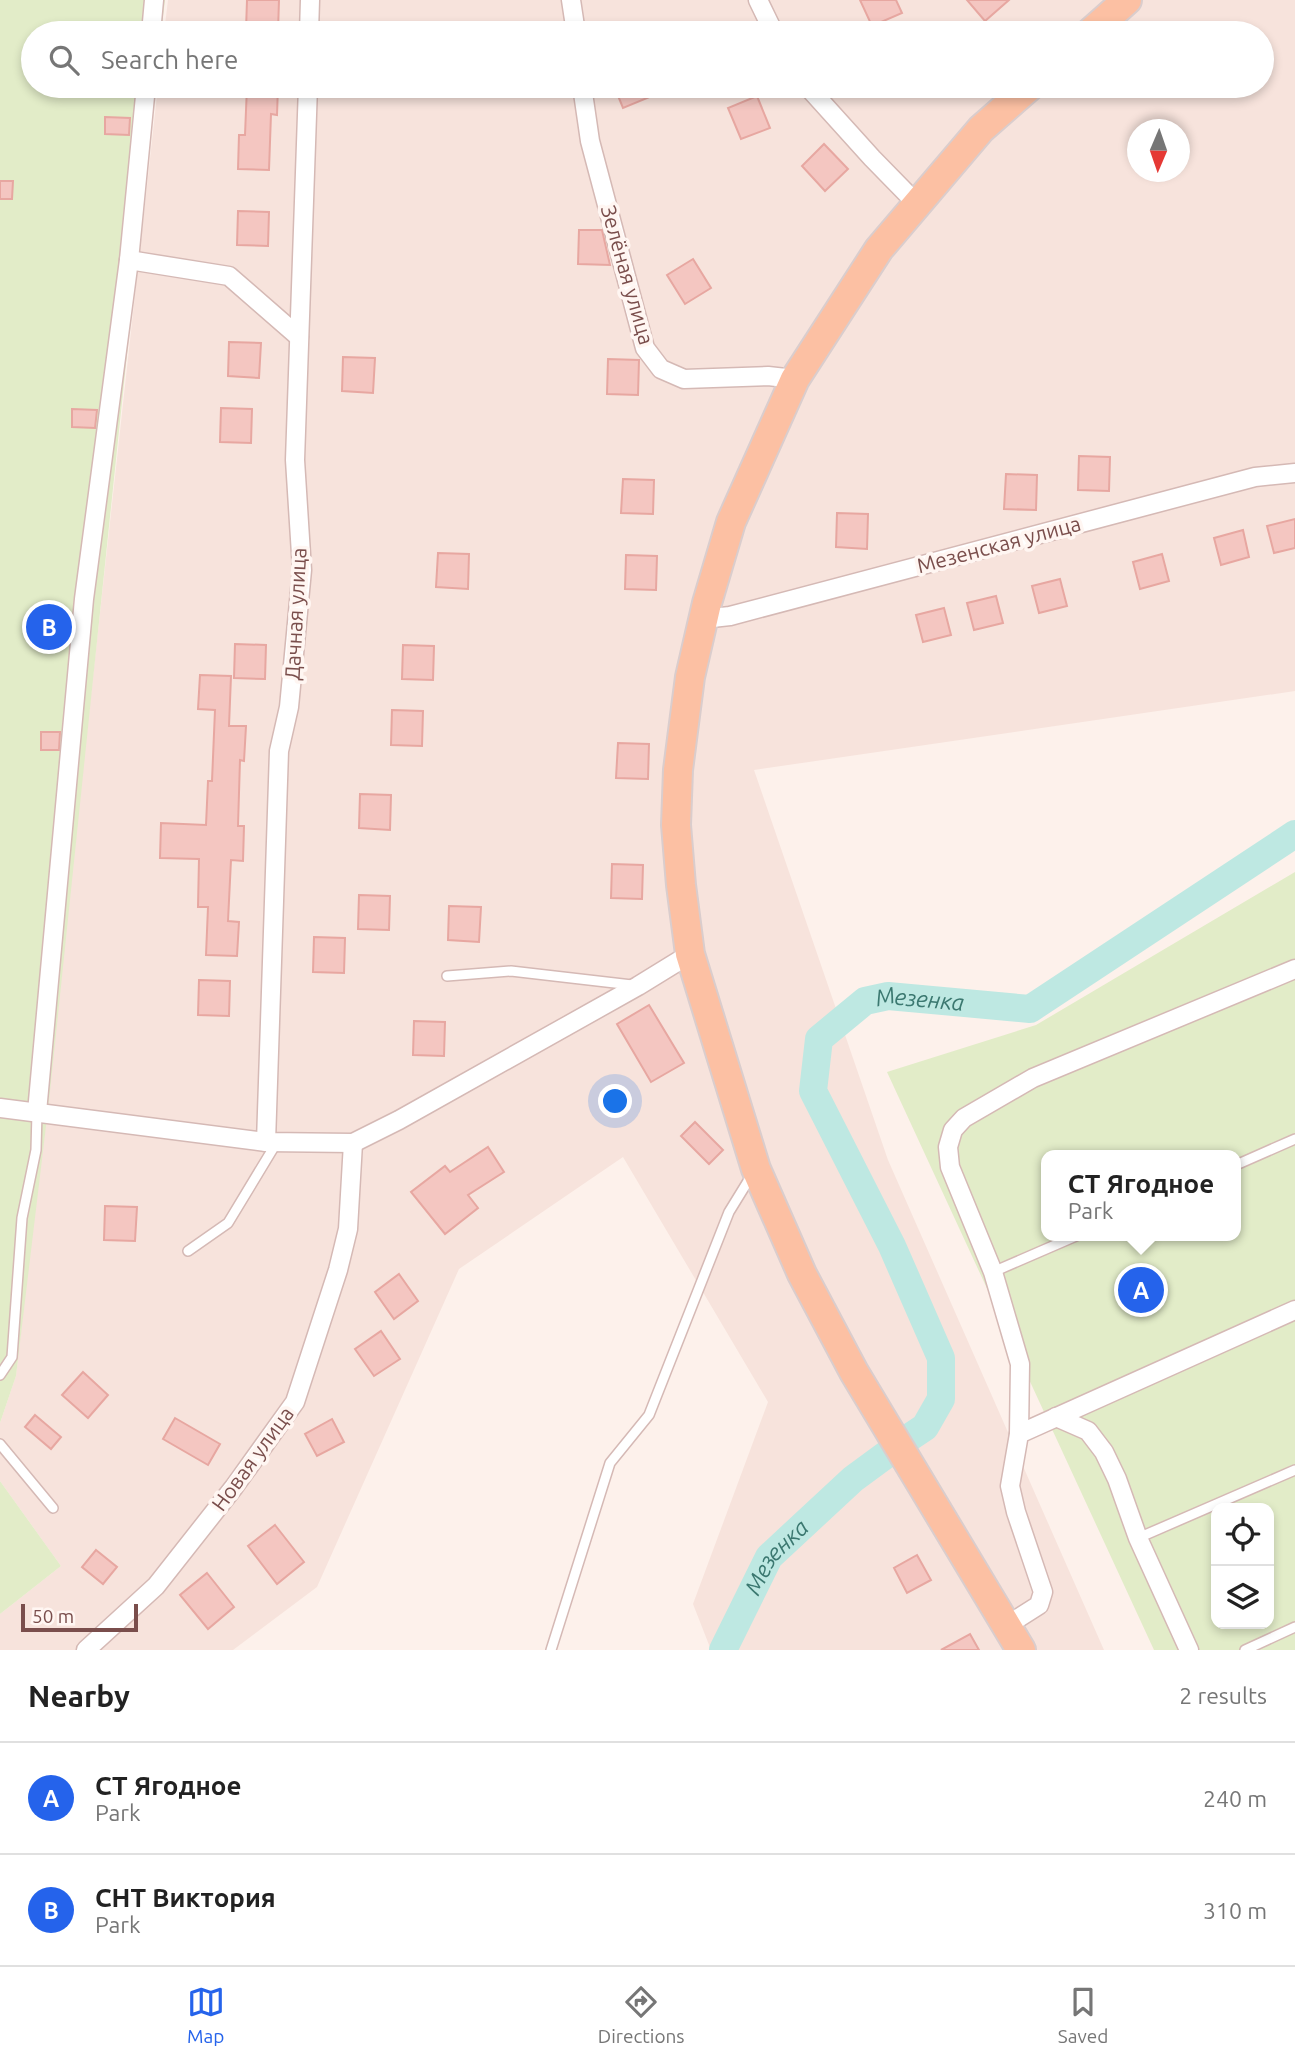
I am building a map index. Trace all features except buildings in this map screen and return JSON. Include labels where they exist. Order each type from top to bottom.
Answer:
[{"type":"main road","points":[[1104,21],[1128,0]]},
{"type":"main road","points":[[1017,98],[981,130],[879,249],[795,379],[731,522],[703,619],[690,677],[678,770],[676,825],[690,954],[755,1169],[802,1274],[854,1372],[1021,1650]]},
{"type":"street","points":[[151,21],[154,0]]},
{"type":"street","points":[[309,21],[310,0]]},
{"type":"street","points":[[571,0],[574,21]]},
{"type":"street","points":[[758,0],[768,21]]},
{"type":"street","points":[[37,1112],[84,599],[129,260],[145,98]]},
{"type":"street","name":"Дачная улица","points":[[271,1142],[279,751],[289,707],[302,570],[295,460],[307,98]]},
{"type":"street","name":"Зелёная улица","points":[[584,98],[590,141],[645,348],[661,369],[684,379],[768,376],[795,379]]},
{"type":"street","points":[[818,98],[916,203]]},
{"type":"street","points":[[129,260],[229,276],[299,337]]},
{"type":"street","name":"Мезенская улица","points":[[703,619],[743,613],[1255,477],[1295,473]]},
{"type":"street","points":[[0,1108],[271,1142],[353,1143],[399,1121],[690,954]]},
{"type":"street","points":[[1006,1626],[1039,1605],[1043,1592],[1010,1486],[1019,1434],[1020,1364],[993,1272],[950,1167],[948,1147],[953,1130],[964,1118],[1033,1079],[1295,969]]},
{"type":"street","name":"Новая улица","points":[[86,1650],[156,1586],[234,1487],[295,1402],[338,1270],[348,1229],[353,1143]]},
{"type":"street","points":[[1019,1434],[1295,1310]]},
{"type":"street","points":[[1056,1417],[1088,1432],[1104,1452],[1117,1479],[1138,1538],[1189,1650]]},
{"type":"lane","points":[[447,976],[511,971],[638,986]]},
{"type":"lane","points":[[0,1375],[12,1357],[22,1218],[36,1150],[37,1112]]},
{"type":"lane","points":[[1241,1164],[1295,1139]]},
{"type":"lane","points":[[188,1251],[228,1223],[271,1142]]},
{"type":"lane","points":[[551,1650],[610,1463],[649,1415],[729,1212],[755,1169]]},
{"type":"lane","points":[[993,1272],[1064,1241]]},
{"type":"lane","points":[[0,1444],[53,1508]]},
{"type":"lane","points":[[1138,1538],[1295,1470]]},
{"type":"lane","points":[[1245,1650],[1295,1627]]},
{"type":"shaded area","points":[[168,0],[1295,0],[1295,691],[754,770],[888,1160],[1104,1650],[711,1650],[693,1604],[768,1402],[623,1157],[459,1269],[317,1587],[233,1650],[0,1650],[0,1614],[61,1566],[0,1481],[0,1423],[16,1376],[157,98],[1274,98],[1274,21],[165,21]]},
{"type":"green space","points":[[0,0],[165,0],[162,21],[21,21],[21,98],[154,98],[49,1101],[16,1376],[0,1423]]},
{"type":"green space","points":[[1295,872],[1295,1650],[1154,1650],[887,1072],[1036,1025]]},
{"type":"green space","points":[[0,1481],[61,1566],[0,1614]]},
{"type":"waterway","name":"Мезенка","points":[[910,1437],[925,1427],[941,1399],[941,1358],[892,1246],[813,1091],[819,1039],[865,1001],[888,996],[1030,1009],[1295,834]]},
{"type":"waterway","name":"Мезенка","points":[[723,1650],[769,1557],[853,1479],[887,1454]]},
{"type":"place","name":"СНТ Виктория","points":[[49,627]]},
{"type":"place","name":"СТ Ягодное","points":[[1141,1290]]}]
